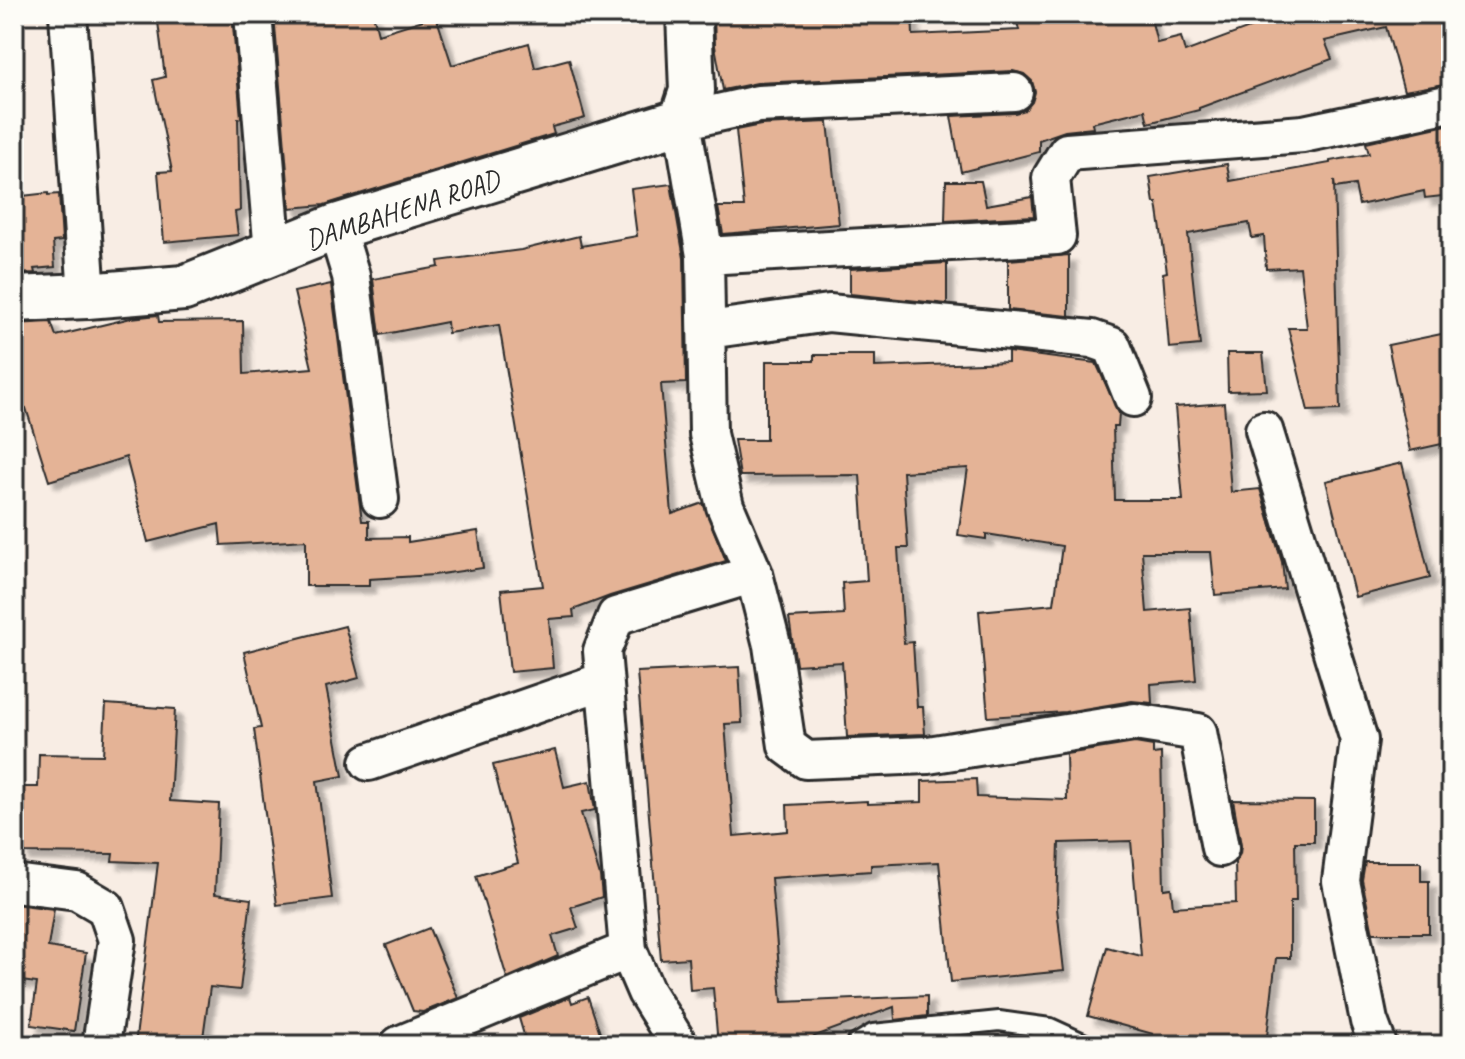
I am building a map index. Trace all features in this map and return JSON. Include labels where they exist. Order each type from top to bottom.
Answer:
[{"type":"street","points":[[68,14],[87,296]]},
{"type":"street","points":[[253,14],[273,253]]},
{"type":"street","points":[[689,14],[692,91],[682,121],[705,256],[708,434],[725,506],[754,574],[772,645],[787,746],[806,760],[928,755],[1135,722],[1198,732],[1220,848]]},
{"type":"street","points":[[682,121],[758,104],[1014,92]]},
{"type":"street","points":[[705,256],[1057,236],[1051,178],[1067,152],[1303,134],[1451,103]]},
{"type":"street","name":"DAMBAHENA ROAD","points":[[14,299],[184,288],[336,227],[682,121]]},
{"type":"street","points":[[336,227],[351,276],[380,499]]},
{"type":"street","points":[[708,330],[829,313],[1092,339],[1112,346],[1133,398]]},
{"type":"street","points":[[1264,430],[1359,740],[1341,881],[1369,1021],[1378,1045]]},
{"type":"street","points":[[679,1045],[646,992],[628,950],[602,651],[616,616],[754,574]]},
{"type":"street","points":[[369,762],[603,681]]},
{"type":"street","points":[[14,883],[77,891],[106,908],[117,940],[101,1045]]},
{"type":"street","points":[[399,1045],[628,950]]},
{"type":"lane","points":[[855,1045],[873,1034],[999,1021],[1050,1028],[1087,1045]]},
{"type":"building","points":[[157,14],[232,14],[241,118],[238,119],[240,211],[235,212],[238,235],[164,242],[158,172],[172,171],[153,80],[165,77]]},
{"type":"building","points":[[274,14],[373,14],[378,34],[436,16],[452,65],[529,43],[535,68],[569,59],[585,118],[552,127],[554,134],[324,205],[290,208]]},
{"type":"building","points":[[714,14],[912,14],[913,35],[1019,30],[1015,14],[1150,14],[1157,43],[1181,37],[1185,52],[1287,14],[1451,14],[1451,83],[1404,91],[1386,27],[1325,41],[1332,59],[1199,110],[1148,123],[1145,110],[1092,123],[1093,128],[1065,131],[1039,140],[1039,152],[961,172],[951,116],[1025,110],[1035,92],[1032,81],[1024,74],[1013,71],[757,83],[723,90],[715,46]]},
{"type":"building","points":[[828,122],[839,224],[723,234],[718,207],[744,207],[736,130],[761,125]]},
{"type":"building","points":[[1451,124],[1451,195],[1425,198],[1424,191],[1359,205],[1355,185],[1335,188],[1334,181],[1340,410],[1308,411],[1288,328],[1307,328],[1300,267],[1266,269],[1264,236],[1252,238],[1249,223],[1188,234],[1200,345],[1169,348],[1163,273],[1167,272],[1150,177],[1227,164],[1230,181],[1369,154],[1366,143]]},
{"type":"building","points":[[946,181],[981,181],[986,205],[1032,197],[1034,216],[945,221]]},
{"type":"building","points":[[671,184],[684,258],[686,383],[661,384],[672,514],[703,503],[726,561],[610,596],[573,610],[574,617],[549,619],[553,668],[510,672],[501,590],[543,586],[499,325],[448,333],[447,322],[380,335],[373,279],[439,267],[438,261],[521,250],[579,236],[581,246],[637,236],[631,189]]},
{"type":"building","points":[[59,194],[62,241],[53,242],[55,267],[34,269],[35,273],[14,274],[14,197]]},
{"type":"building","points":[[1069,255],[1069,316],[1008,310],[1008,260]]},
{"type":"building","points":[[947,263],[947,304],[850,294],[850,269]]},
{"type":"building","points":[[331,284],[362,521],[369,521],[369,538],[408,537],[408,542],[478,531],[483,568],[369,579],[369,586],[306,586],[306,540],[221,545],[219,524],[148,542],[126,457],[49,481],[26,408],[14,411],[14,324],[51,322],[56,336],[131,318],[158,315],[159,322],[243,321],[244,374],[312,368],[294,292]]},
{"type":"building","points":[[1451,332],[1451,442],[1410,451],[1388,345]]},
{"type":"building","points":[[1008,352],[1096,363],[1119,413],[1118,426],[1113,426],[1115,500],[1183,500],[1175,407],[1224,403],[1231,492],[1260,489],[1282,562],[1285,589],[1215,595],[1211,552],[1142,552],[1147,612],[1190,608],[1196,680],[1151,684],[1152,703],[1132,701],[1065,712],[988,717],[979,611],[1054,604],[1062,546],[986,534],[986,539],[958,535],[968,468],[903,472],[908,548],[898,548],[904,643],[913,642],[917,707],[923,707],[925,734],[847,737],[842,662],[796,665],[789,618],[844,615],[842,583],[867,581],[860,475],[740,476],[734,440],[766,440],[766,361],[814,361],[814,355],[875,355],[875,367],[1008,362]]},
{"type":"building","points":[[1227,353],[1263,353],[1267,390],[1228,391]]},
{"type":"building","points":[[1402,463],[1430,578],[1355,597],[1326,481]]},
{"type":"building","points":[[345,626],[359,678],[326,687],[343,776],[317,781],[332,898],[277,905],[254,729],[261,728],[244,652]]},
{"type":"building","points":[[739,667],[742,723],[725,724],[734,836],[788,831],[787,805],[922,802],[922,781],[976,779],[977,797],[1067,800],[1066,754],[1135,743],[1153,746],[1153,754],[1161,753],[1164,889],[1171,888],[1173,907],[1236,903],[1235,862],[1241,845],[1233,800],[1314,801],[1314,842],[1295,842],[1296,901],[1290,901],[1290,958],[1276,958],[1266,1045],[1150,1045],[1153,1034],[1088,1016],[1107,947],[1141,956],[1131,841],[1059,843],[1057,908],[1064,971],[951,982],[939,862],[871,865],[871,871],[771,878],[782,1002],[927,996],[927,1016],[895,1020],[894,1007],[815,1036],[806,1045],[718,1045],[713,988],[690,990],[688,958],[661,960],[637,672]]},
{"type":"building","points":[[106,704],[175,709],[170,801],[219,804],[215,894],[251,899],[240,990],[210,987],[202,1045],[135,1045],[158,863],[112,861],[113,854],[22,853],[23,787],[38,787],[39,754],[103,755]]},
{"type":"building","points":[[555,750],[564,787],[590,781],[595,810],[581,813],[600,876],[602,897],[571,907],[578,928],[552,936],[558,956],[507,978],[476,876],[518,863],[493,765]]},
{"type":"building","points":[[1365,862],[1421,862],[1421,881],[1429,881],[1429,933],[1373,933],[1362,880]]},
{"type":"building","points":[[14,904],[54,909],[48,947],[86,953],[74,1031],[31,1025],[37,983],[14,980]]},
{"type":"building","points":[[429,928],[458,998],[423,1012],[413,1011],[386,945]]},
{"type":"building","points":[[570,997],[572,1003],[588,997],[604,1045],[527,1045],[519,1018]]}]
